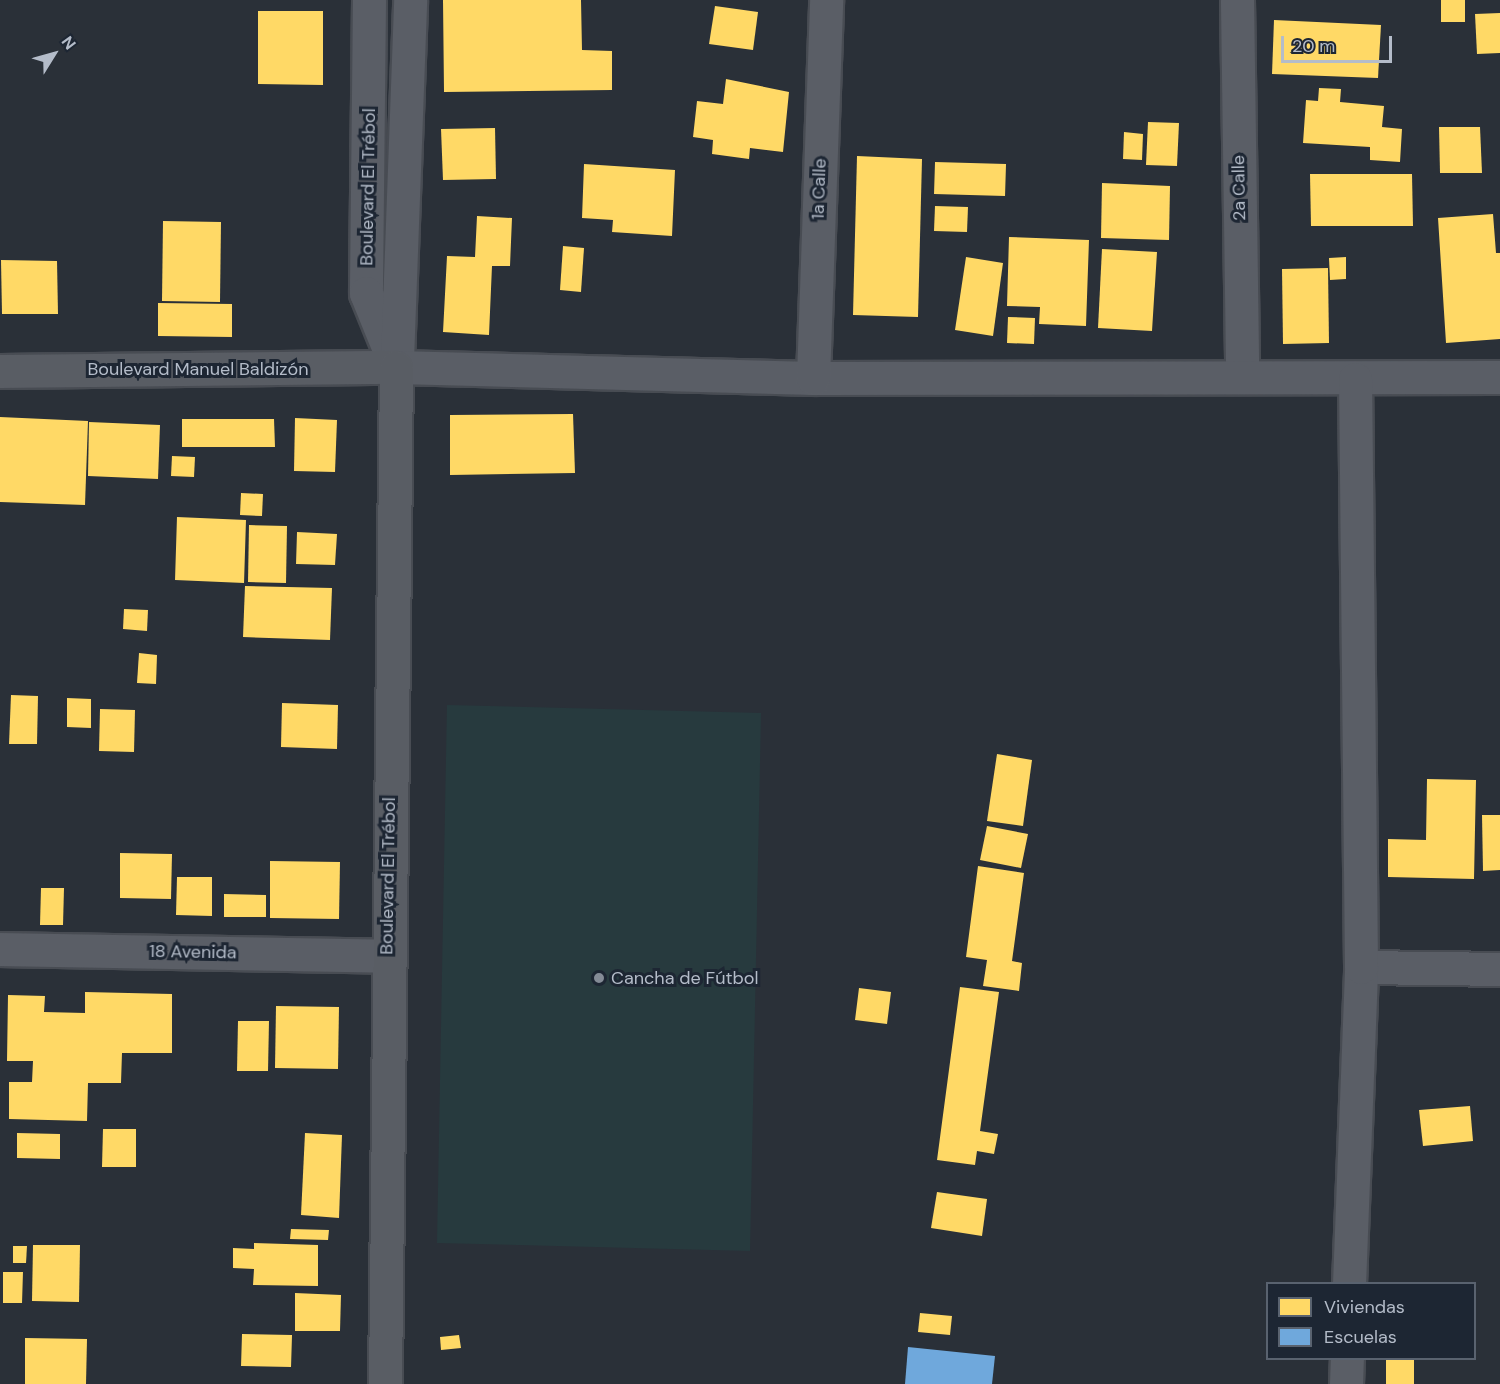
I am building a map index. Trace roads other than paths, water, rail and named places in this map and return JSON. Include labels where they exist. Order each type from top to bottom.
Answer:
[{"type":"main road","name":"Boulevard Manuel Baldizón","points":[[0,370],[396,368]]},
{"type":"main road","name":"Boulevard El Trébol","points":[[385,1384],[386,956],[396,368]]},
{"type":"street","name":"Boulevard El Trébol","points":[[369,0],[366,293],[396,368]]},
{"type":"street","name":"Boulevard El Trébol","points":[[396,368],[410,0]]},
{"type":"street","name":"1a Calle","points":[[813,378],[826,0]]},
{"type":"street","name":"2a Calle","points":[[1237,0],[1242,377]]},
{"type":"street","points":[[396,368],[813,378],[1242,377],[1355,380],[1500,376]]},
{"type":"street","points":[[1349,1282],[1361,967],[1355,380]]},
{"type":"street","name":"18 Avenida","points":[[0,949],[386,956]]},
{"type":"street","points":[[1361,967],[1500,969]]},
{"type":"street","points":[[1346,1384],[1347,1360]]},
{"type":"place","name":"Cancha de Fútbol","points":[[599,978]]}]
